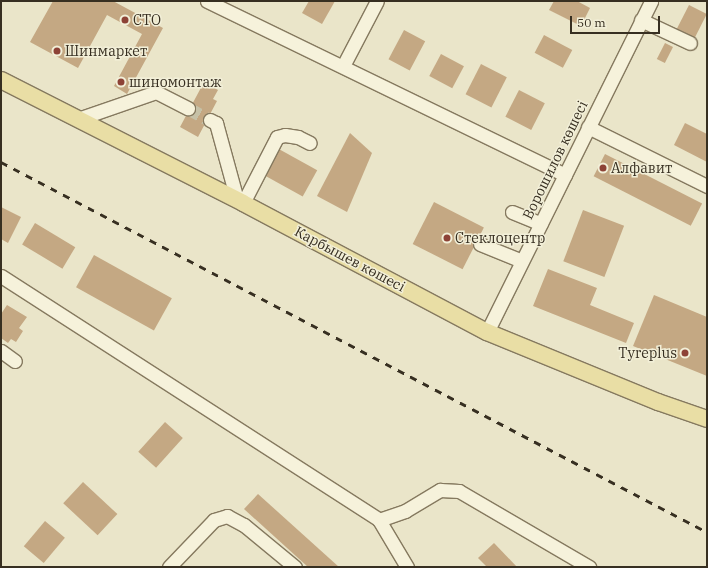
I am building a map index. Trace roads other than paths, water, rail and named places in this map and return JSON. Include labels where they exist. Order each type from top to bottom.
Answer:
[{"type":"main road","name":"Карбышев көшесі","points":[[1,80],[240,202],[487,332],[658,402],[707,419]]},
{"type":"street","points":[[207,1],[565,175]]},
{"type":"street","points":[[342,66],[377,1]]},
{"type":"street","name":"Ворошилов көшесі","points":[[487,332],[651,1]]},
{"type":"street","points":[[642,20],[690,43]]},
{"type":"street","points":[[78,119],[156,92],[188,108]]},
{"type":"street","points":[[210,120],[216,123],[240,202]]},
{"type":"street","points":[[588,127],[707,186]]},
{"type":"street","points":[[240,202],[277,137],[285,135],[298,137],[310,143]]},
{"type":"street","points":[[512,212],[541,224]]},
{"type":"street","points":[[480,244],[522,261]]},
{"type":"street","points":[[1,276],[379,520],[407,567]]},
{"type":"street","points":[[1,351],[15,361]]},
{"type":"street","points":[[379,520],[405,511],[440,490],[459,491],[590,567]]},
{"type":"street","points":[[169,567],[214,520],[227,516],[244,525],[295,567]]},
{"type":"tunnel","points":[[188,108],[210,120]]},
{"type":"railway","points":[[1,162],[707,532]]},
{"type":"place","name":"СТО","points":[[125,20]]},
{"type":"place","name":"Шинмаркет","points":[[57,51]]},
{"type":"place","name":"шиномонтаж","points":[[121,82]]},
{"type":"place","name":"Алфавит","points":[[603,168]]},
{"type":"place","name":"Стеклоцентр","points":[[447,238]]},
{"type":"place","name":"Tyreplus","points":[[685,353]]}]
